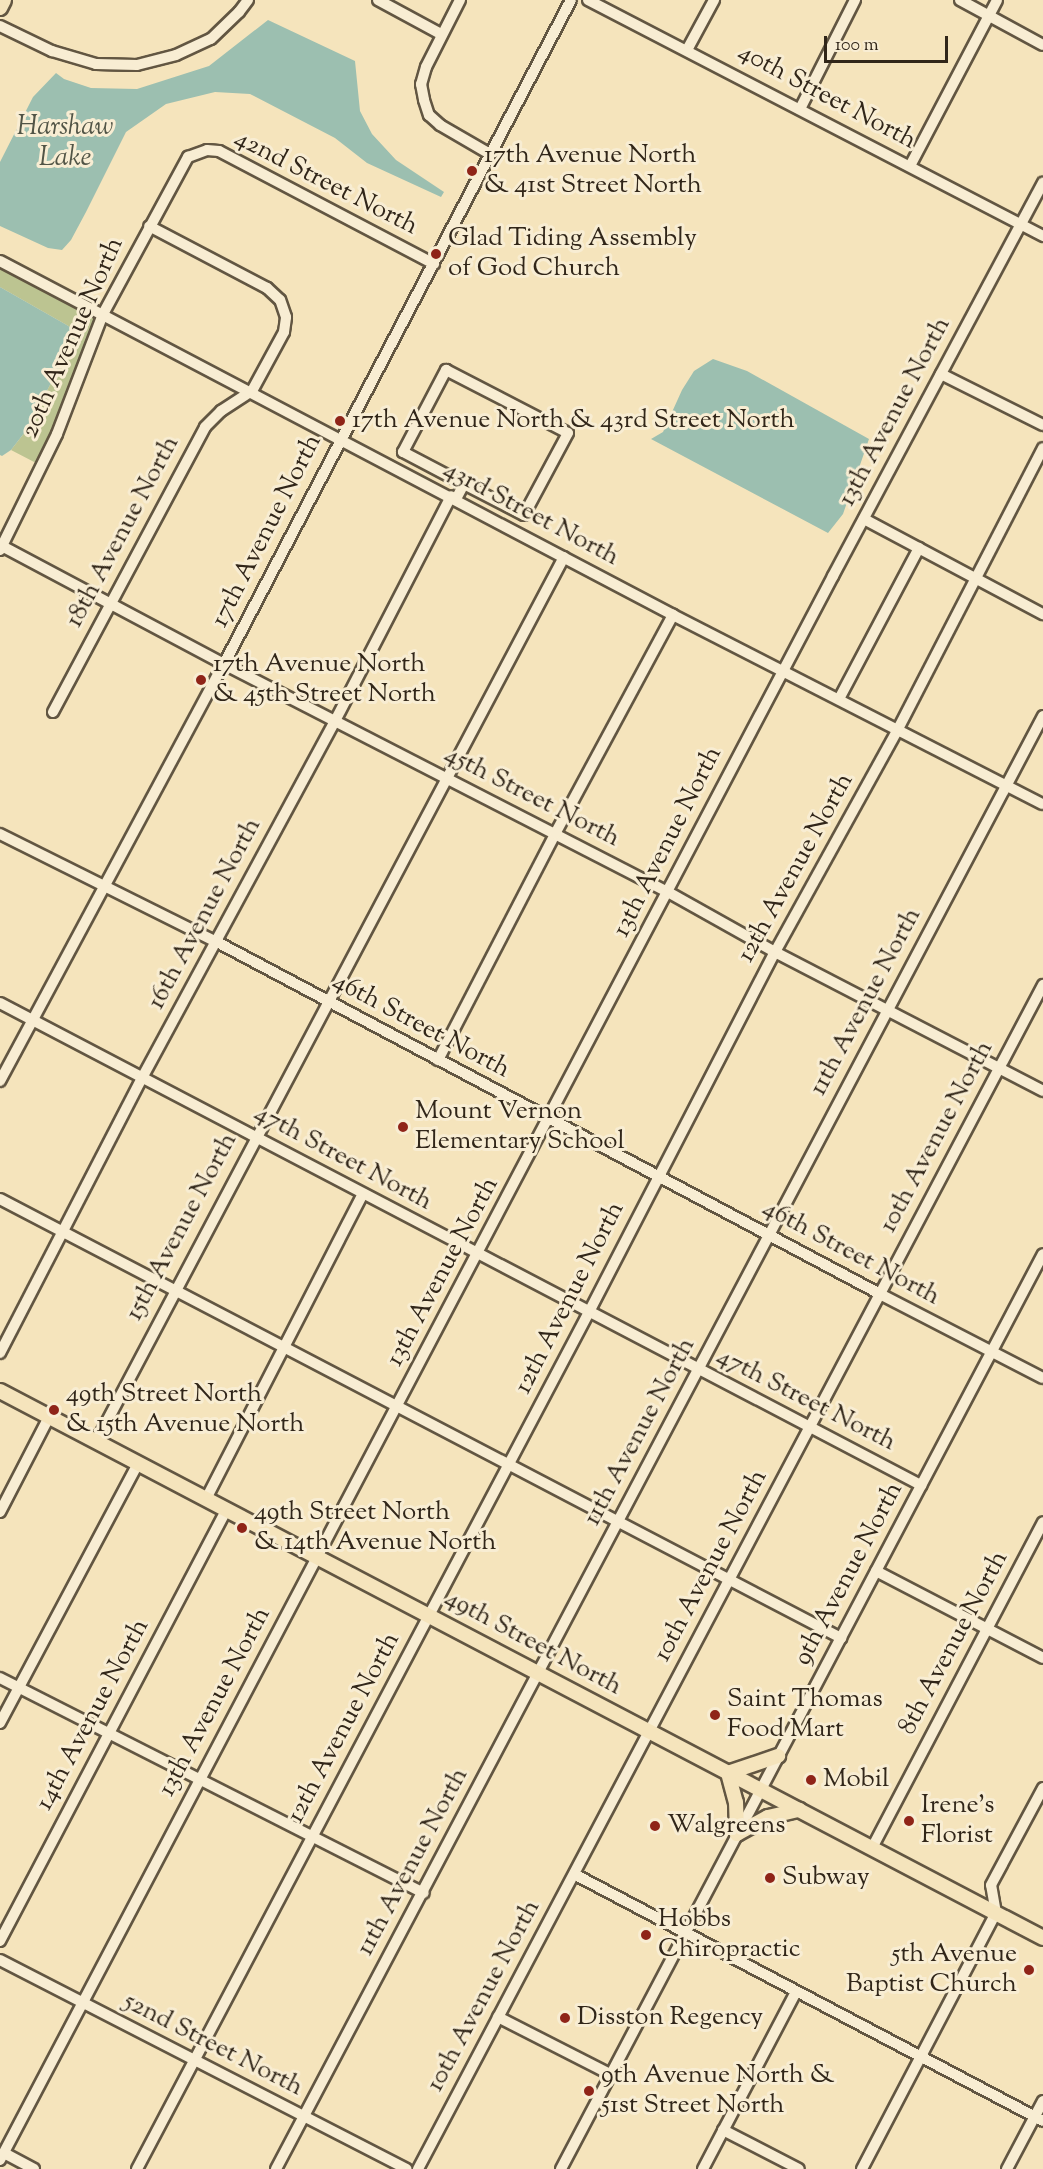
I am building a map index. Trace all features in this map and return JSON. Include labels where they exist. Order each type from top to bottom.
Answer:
[{"type":"main road","points":[[0,8],[4,0]]},
{"type":"main road","name":"49th Street North","points":[[0,1391],[1043,1938]]},
{"type":"main road","points":[[778,1756],[728,1773],[736,1802],[737,1834],[768,1817],[800,1810]]},
{"type":"street","points":[[0,26],[52,51],[96,64],[137,65],[176,55],[211,39],[248,0]]},
{"type":"street","points":[[378,0],[441,34]]},
{"type":"street","points":[[460,0],[441,34],[421,84],[429,115],[440,125],[490,154]]},
{"type":"street","name":"17th Avenue North","points":[[0,1082],[102,886],[224,664],[340,438],[434,264],[571,0]]},
{"type":"street","name":"40th Street North","points":[[588,0],[1043,236]]},
{"type":"street","points":[[687,50],[714,0]]},
{"type":"street","points":[[800,109],[855,0]]},
{"type":"street","points":[[960,0],[1043,45]]},
{"type":"street","points":[[910,166],[997,0]]},
{"type":"street","name":"42nd Street North","points":[[196,152],[219,151],[434,264]]},
{"type":"street","name":"20th Avenue North","points":[[1,547],[57,434],[103,314],[180,167],[188,157],[196,152]]},
{"type":"street","name":"13th Avenue North","points":[[2,2157],[549,1119],[783,669],[1043,183]]},
{"type":"street","points":[[149,226],[267,288],[280,300],[286,317],[284,332],[252,391]]},
{"type":"street","name":"43rd Street North","points":[[0,261],[252,391],[673,615],[783,669],[1043,804]]},
{"type":"street","points":[[446,370],[568,433],[524,515],[464,484],[403,452],[446,370]]},
{"type":"street","points":[[941,374],[1043,425]]},
{"type":"street","name":"18th Avenue North","points":[[53,711],[205,427],[221,411],[252,391]]},
{"type":"street","name":"12th Avenue North","points":[[137,2169],[589,1312],[775,952],[898,729],[1043,448]]},
{"type":"street","name":"16th Avenue North","points":[[0,1353],[142,1078],[217,942],[453,498],[464,484]]},
{"type":"street","points":[[864,519],[1043,614]]},
{"type":"street","name":"45th Street North","points":[[1,547],[668,892],[775,952],[1043,1091]]},
{"type":"street","points":[[839,699],[919,548]]},
{"type":"street","name":"15th Avenue North","points":[[96,1442],[173,1291],[445,777],[564,558]]},
{"type":"street","points":[[438,1060],[555,834],[673,615]]},
{"type":"street","name":"11th Avenue North","points":[[276,2169],[1043,716]]},
{"type":"street","name":"46th Street North","points":[[0,834],[217,942],[880,1294],[1043,1378]]},
{"type":"street","name":"10th Avenue North","points":[[418,2169],[1043,985]]},
{"type":"street","name":"47th Street North","points":[[0,1003],[921,1485]]},
{"type":"street","points":[[206,1499],[285,1350],[363,1194]]},
{"type":"street","points":[[0,1199],[396,1408],[841,1638]]},
{"type":"street","name":"9th Avenue North","points":[[561,2169],[1043,1254]]},
{"type":"street","points":[[0,1512],[49,1417]]},
{"type":"street","points":[[0,1723],[138,1464]]},
{"type":"street","name":"14th Avenue North","points":[[0,1941],[226,1510]]},
{"type":"street","name":"8th Avenue North","points":[[872,1848],[1043,1521]]},
{"type":"street","points":[[876,1571],[1043,1658]]},
{"type":"street","points":[[0,1678],[423,1893]]},
{"type":"street","points":[[862,2169],[996,1913],[991,1885],[1043,1788]]},
{"type":"street","points":[[574,1874],[1039,2119]]},
{"type":"street","name":"52nd Street North","points":[[0,1960],[406,2169]]},
{"type":"street","points":[[703,2169],[796,1992]]},
{"type":"street","points":[[498,2017],[610,2074]]},
{"type":"street","points":[[1007,2169],[1039,2119],[1043,2101]]},
{"type":"street","points":[[723,2130],[799,2169]]},
{"type":"street","points":[[2,2157],[34,2169]]},
{"type":"green space","points":[[0,266],[90,313],[95,319],[38,464],[11,450],[25,432],[76,336],[75,330],[0,287]]},
{"type":"water","name":"Harshaw Lake","points":[[268,20],[355,61],[360,111],[372,134],[396,160],[444,192],[441,197],[367,163],[335,138],[250,94],[215,92],[166,104],[126,132],[71,240],[62,250],[48,248],[0,226],[0,162],[33,97],[56,73],[64,79],[91,88],[137,89],[209,66]]},
{"type":"water","points":[[0,287],[75,330],[76,336],[25,432],[11,450],[2,456],[0,455]]},
{"type":"water","points":[[713,359],[747,371],[869,439],[843,514],[828,533],[651,439],[663,432],[682,390],[694,371]]},
{"type":"place","name":"17th Avenue North & 41st Street North","points":[[472,171]]},
{"type":"place","name":"Glad Tiding Assembly of God Church","points":[[436,254]]},
{"type":"place","name":"17th Avenue North & 43rd Street North","points":[[340,421]]},
{"type":"place","name":"17th Avenue North & 45th Street North","points":[[201,680]]},
{"type":"place","name":"Mount Vernon Elementary School","points":[[403,1127]]},
{"type":"place","name":"49th Street North & 15th Avenue North","points":[[54,1410]]},
{"type":"place","name":"49th Street North & 14th Avenue North","points":[[242,1528]]},
{"type":"place","name":"Saint Thomas Food Mart","points":[[715,1715]]},
{"type":"place","name":"Mobil","points":[[811,1780]]},
{"type":"place","name":"Irene's Florist","points":[[909,1821]]},
{"type":"place","name":"Walgreens","points":[[655,1826]]},
{"type":"place","name":"Subway","points":[[770,1878]]},
{"type":"place","name":"Hobbs Chiropractic","points":[[646,1935]]},
{"type":"place","name":"5th Avenue Baptist Church","points":[[1029,1970]]},
{"type":"place","name":"Disston Regency","points":[[565,2018]]},
{"type":"place","name":"9th Avenue North & 51st Street North","points":[[589,2091]]}]
